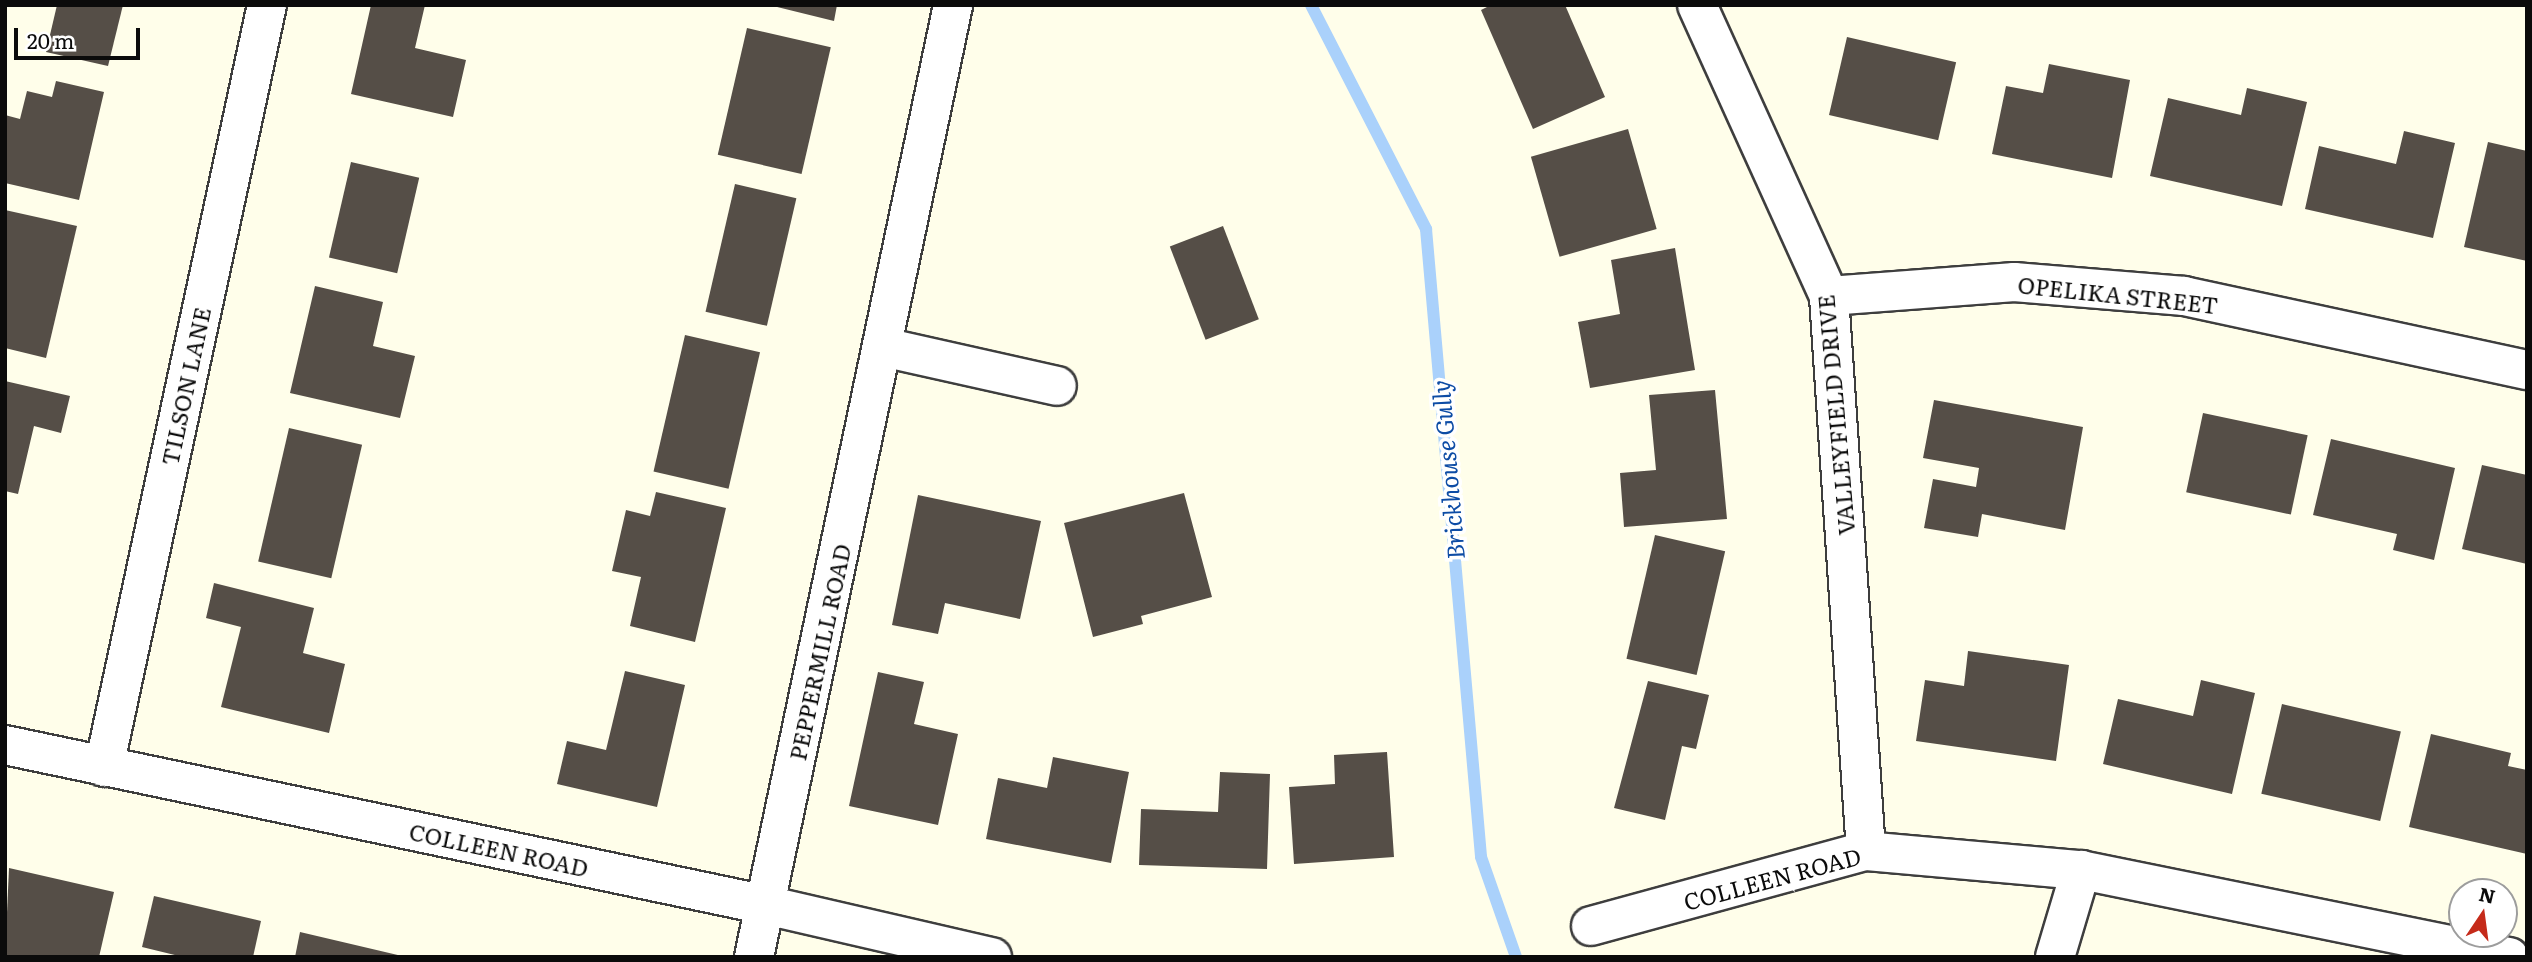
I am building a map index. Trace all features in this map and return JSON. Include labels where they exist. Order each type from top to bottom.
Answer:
[{"type":"street","name":"TILSON LANE","points":[[104,767],[267,5]]},
{"type":"street","name":"PEPPERMILL ROAD","points":[[754,957],[953,5]]},
{"type":"street","name":"VALLEYFIELD DRIVE","points":[[1697,5],[1829,296],[1866,852]]},
{"type":"street","name":"OPELIKA STREET","points":[[1829,296],[2014,282],[2184,296],[2527,370]]},
{"type":"street","points":[[883,347],[1057,386]]},
{"type":"street","name":"COLLEEN ROAD","points":[[5,746],[766,905],[992,957]]},
{"type":"street","name":"COLLEEN ROAD","points":[[1591,926],[1866,852],[2081,870],[2509,957]]},
{"type":"street","points":[[2055,957],[2081,870]]},
{"type":"building","points":[[57,5],[123,5],[108,66],[46,52]]},
{"type":"building","points":[[371,5],[425,5],[415,48],[466,60],[453,117],[351,94]]},
{"type":"building","points":[[769,5],[837,5],[834,21]]},
{"type":"building","points":[[1491,5],[1565,5],[1605,97],[1533,129],[1481,10]]},
{"type":"building","points":[[747,28],[831,47],[802,174],[718,155]]},
{"type":"building","points":[[1847,37],[1956,62],[1938,140],[1829,115]]},
{"type":"building","points":[[2049,64],[2130,80],[2112,178],[1992,154],[2006,86],[2043,93]]},
{"type":"building","points":[[56,81],[104,92],[79,200],[5,183],[5,115],[20,119],[27,91],[52,97]]},
{"type":"building","points":[[2247,88],[2307,102],[2282,206],[2150,176],[2168,98],[2241,115]]},
{"type":"building","points":[[1628,129],[1657,229],[1560,257],[1531,157]]},
{"type":"building","points":[[2404,131],[2455,143],[2433,238],[2305,209],[2319,146],[2396,164]]},
{"type":"building","points":[[2488,142],[2527,151],[2527,261],[2464,247]]},
{"type":"building","points":[[351,162],[419,178],[397,273],[329,257]]},
{"type":"building","points":[[735,184],[796,198],[767,326],[706,312]]},
{"type":"building","points":[[5,210],[77,226],[46,358],[5,348]]},
{"type":"building","points":[[1223,226],[1259,319],[1206,340],[1170,246]]},
{"type":"building","points":[[1675,248],[1695,370],[1590,388],[1578,322],[1620,314],[1611,260]]},
{"type":"building","points":[[315,286],[383,302],[373,346],[415,356],[400,418],[290,393]]},
{"type":"building","points":[[685,335],[760,352],[729,489],[654,471]]},
{"type":"building","points":[[5,381],[70,396],[61,433],[34,426],[18,494],[5,491]]},
{"type":"building","points":[[1715,390],[1727,519],[1624,527],[1620,473],[1656,470],[1649,395]]},
{"type":"building","points":[[1934,400],[2083,427],[2065,530],[1982,514],[1978,537],[1924,528],[1933,479],[1976,487],[1979,468],[1923,458]]},
{"type":"building","points":[[2203,413],[2308,435],[2291,514],[2186,492]]},
{"type":"building","points":[[289,428],[362,445],[331,578],[258,561]]},
{"type":"building","points":[[2331,439],[2455,468],[2434,560],[2393,550],[2397,534],[2313,515]]},
{"type":"building","points":[[2482,465],[2527,475],[2527,564],[2462,549]]},
{"type":"building","points":[[656,492],[726,508],[695,642],[630,626],[641,577],[612,571],[626,510],[650,516]]},
{"type":"building","points":[[1184,493],[1212,597],[1141,616],[1143,624],[1093,637],[1064,523]]},
{"type":"building","points":[[918,495],[1041,521],[1020,619],[945,603],[938,634],[892,625]]},
{"type":"building","points":[[1655,535],[1725,551],[1697,675],[1626,659]]},
{"type":"building","points":[[214,583],[314,608],[303,653],[345,664],[329,733],[221,707],[241,627],[206,618]]},
{"type":"building","points":[[1968,651],[2069,665],[2056,761],[1916,741],[1925,680],[1964,686]]},
{"type":"building","points":[[625,671],[685,685],[657,807],[557,784],[567,741],[606,750]]},
{"type":"building","points":[[878,672],[924,682],[914,724],[958,734],[938,825],[849,806]]},
{"type":"building","points":[[2201,680],[2255,693],[2232,794],[2103,764],[2118,699],[2193,716]]},
{"type":"building","points":[[1648,681],[1709,695],[1696,749],[1682,746],[1665,820],[1614,808]]},
{"type":"building","points":[[2282,704],[2401,731],[2380,821],[2261,794]]},
{"type":"building","points":[[2431,734],[2511,753],[2508,766],[2527,770],[2527,854],[2409,827]]},
{"type":"building","points":[[1387,752],[1394,857],[1294,864],[1289,787],[1335,784],[1334,755]]},
{"type":"building","points":[[1053,757],[1129,772],[1111,863],[986,839],[998,778],[1047,788]]},
{"type":"building","points":[[1220,772],[1270,774],[1267,869],[1139,865],[1141,809],[1218,812]]},
{"type":"building","points":[[9,868],[114,892],[99,957],[5,957]]},
{"type":"building","points":[[154,896],[261,921],[253,957],[183,957],[142,947]]},
{"type":"building","points":[[300,932],[402,956],[402,957],[295,957]]},
{"type":"waterway","name":"Brickhouse Gully","points":[[1311,5],[1426,229],[1481,857],[1516,957]]}]
